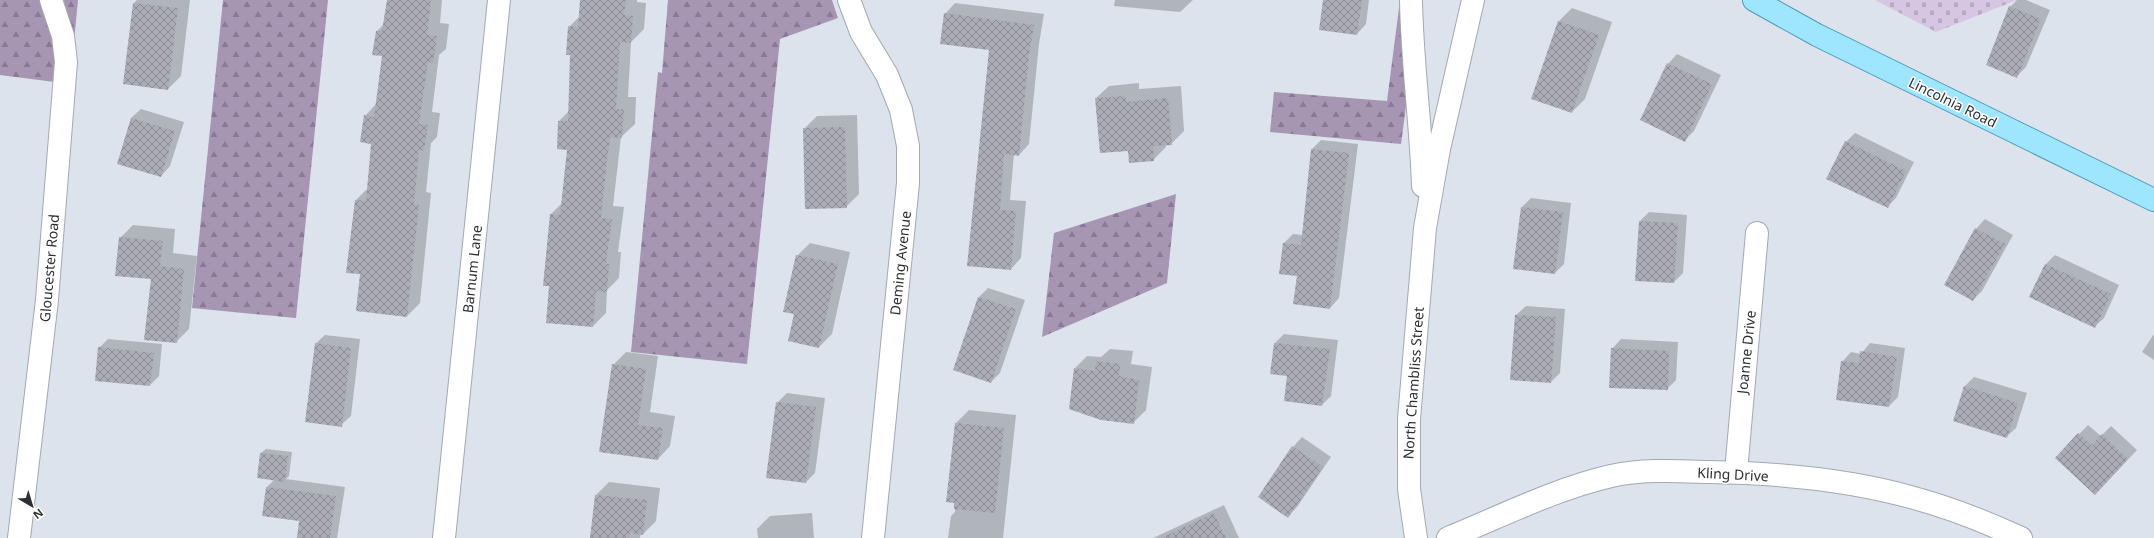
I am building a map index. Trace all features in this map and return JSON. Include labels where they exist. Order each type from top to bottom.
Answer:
[{"type":"main road","name":"Lincolnia Road","points":[[1754,0],[1823,38],[2154,200]]},
{"type":"street","name":"Gloucester Road","points":[[19,538],[47,300],[66,62],[63,36],[51,0]]},
{"type":"street","name":"Barnum Lane","points":[[444,538],[499,0]]},
{"type":"street","name":"Deming Avenue","points":[[849,0],[861,32],[890,82],[901,110],[908,146],[908,183],[873,538]]},
{"type":"street","name":"North Chambliss Street","points":[[1411,0],[1412,35],[1421,129],[1425,228]]},
{"type":"street","name":"North Chambliss Street","points":[[1416,538],[1409,489],[1409,419],[1425,228],[1439,149],[1473,0]]},
{"type":"street","name":"Joanne Drive","points":[[1736,472],[1757,233]]},
{"type":"street","name":"Kling Drive","points":[[1448,538],[1572,486],[1613,476],[1655,471],[1736,472],[1823,480],[1877,489],[1914,498],[1980,520],[2021,538]]},
{"type":"green space","points":[[0,0],[78,0],[70,84],[0,75]]},
{"type":"green space","points":[[223,0],[328,0],[296,318],[192,308]]},
{"type":"green space","points":[[668,0],[832,0],[838,18],[780,39],[747,364],[631,352],[658,72],[662,73]]},
{"type":"green space","points":[[1400,0],[1420,0],[1401,144],[1270,132],[1274,92],[1387,101]]},
{"type":"green space","points":[[1875,0],[2017,0],[1936,32]]},
{"type":"green space","points":[[1176,194],[1167,283],[1042,337],[1054,233]]},
{"type":"building","points":[[387,0],[431,0],[427,35],[437,36],[433,63],[428,62],[419,124],[428,125],[424,151],[419,150],[414,205],[419,205],[407,317],[356,311],[360,274],[346,273],[355,200],[366,201],[371,144],[360,142],[364,115],[374,117],[382,56],[372,55],[376,31],[382,31]]},
{"type":"building","points":[[580,0],[626,0],[624,15],[633,16],[631,43],[620,42],[616,109],[624,109],[622,138],[610,137],[601,218],[612,219],[606,264],[609,264],[607,292],[596,291],[593,327],[546,323],[549,286],[543,286],[550,214],[560,215],[567,150],[557,149],[558,121],[568,121],[570,55],[566,55],[568,26],[578,27]]},
{"type":"building","points":[[1323,0],[1362,0],[1357,35],[1319,30]]},
{"type":"building","points":[[133,3],[178,8],[168,90],[123,84]]},
{"type":"building","points":[[2009,6],[2041,19],[2017,78],[1986,65]]},
{"type":"building","points":[[944,13],[1034,25],[1029,55],[1019,156],[1004,154],[1000,210],[1016,211],[1011,270],[967,266],[989,50],[940,44]]},
{"type":"building","points":[[1558,21],[1599,35],[1572,113],[1531,99]]},
{"type":"building","points":[[1667,63],[1712,84],[1685,142],[1640,120]]},
{"type":"building","points":[[1126,96],[1126,102],[1168,98],[1172,145],[1153,146],[1154,161],[1129,163],[1128,151],[1100,153],[1095,98]]},
{"type":"building","points":[[131,118],[175,131],[161,177],[117,164]]},
{"type":"building","points":[[845,127],[847,208],[805,209],[803,128]]},
{"type":"building","points":[[1845,141],[1906,171],[1888,208],[1826,179]]},
{"type":"building","points":[[1311,149],[1349,153],[1330,309],[1293,304],[1297,276],[1279,274],[1283,243],[1301,245]]},
{"type":"building","points":[[1521,207],[1563,212],[1555,274],[1513,269]]},
{"type":"building","points":[[1639,221],[1678,223],[1674,283],[1635,281]]},
{"type":"building","points":[[1975,228],[2005,244],[1973,301],[1944,285]]},
{"type":"building","points":[[119,237],[163,241],[160,266],[184,269],[177,343],[144,340],[151,279],[115,276]]},
{"type":"building","points":[[796,255],[838,264],[819,348],[788,341],[794,314],[783,312]]},
{"type":"building","points":[[2045,264],[2111,294],[2095,328],[2029,297]]},
{"type":"building","points":[[978,297],[1016,309],[991,383],[953,370]]},
{"type":"building","points":[[1515,315],[1556,317],[1551,383],[1510,380]]},
{"type":"building","points":[[315,343],[351,348],[342,427],[305,422]]},
{"type":"building","points":[[1274,343],[1330,349],[1322,406],[1284,401],[1287,376],[1270,374]]},
{"type":"building","points":[[98,347],[154,353],[150,386],[95,381]]},
{"type":"building","points":[[1611,348],[1669,351],[1668,390],[1609,388]]},
{"type":"building","points":[[1860,351],[1897,357],[1889,407],[1836,400],[1841,361],[1859,363]]},
{"type":"building","points":[[1096,361],[1120,364],[1119,376],[1139,380],[1134,424],[1101,420],[1069,409],[1074,368],[1095,371]]},
{"type":"building","points":[[612,364],[646,369],[638,425],[663,428],[658,460],[599,452]]},
{"type":"building","points":[[1964,386],[2018,403],[2007,438],[1953,421]]},
{"type":"building","points":[[776,402],[816,407],[806,483],[766,478]]},
{"type":"building","points":[[955,423],[1004,428],[995,513],[954,509],[954,503],[946,502]]},
{"type":"building","points":[[2078,433],[2092,445],[2102,434],[2128,459],[2095,495],[2055,458]]},
{"type":"building","points":[[1292,446],[1323,467],[1288,518],[1258,497]]},
{"type":"building","points":[[260,453],[288,456],[285,482],[257,478]]},
{"type":"building","points":[[266,487],[336,496],[330,538],[297,538],[299,521],[262,516]]},
{"type":"building","points":[[595,495],[647,500],[643,535],[630,533],[629,538],[590,538]]},
{"type":"building","points":[[1214,513],[1226,538],[1161,538]]}]
